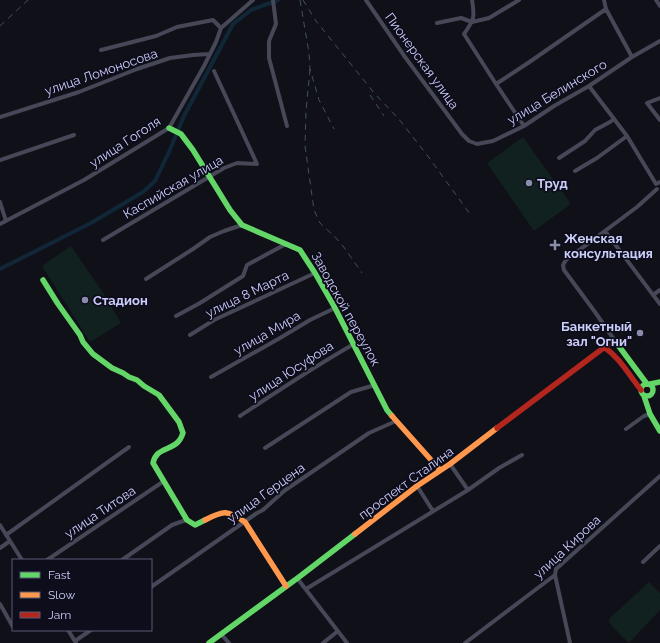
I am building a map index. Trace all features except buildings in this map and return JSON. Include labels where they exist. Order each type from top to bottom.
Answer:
[{"type":"street","points":[[252,1],[259,0]]},
{"type":"street","points":[[273,0],[276,24],[268,41],[269,58],[287,126]]},
{"type":"street","name":"Пионерская улица","points":[[366,0],[405,58],[462,134]]},
{"type":"street","points":[[472,0],[472,22],[464,34],[524,126]]},
{"type":"street","points":[[437,24],[461,18],[472,22],[489,18],[519,0]]},
{"type":"street","points":[[604,0],[606,10],[632,57]]},
{"type":"street","points":[[656,0],[660,6]]},
{"type":"street","name":"улица Гоголя","points":[[0,224],[84,180],[171,128],[204,66],[222,28],[252,1]]},
{"type":"street","points":[[496,84],[606,10]]},
{"type":"street","points":[[101,50],[156,36],[177,27],[196,22],[213,20],[222,28]]},
{"type":"street","name":"улица Белинского","points":[[462,134],[469,141],[477,144],[493,141],[524,126],[554,106],[590,86],[632,57],[660,41]]},
{"type":"street","name":"улица Ломоносова","points":[[0,117],[80,92],[137,69],[170,58],[209,54]]},
{"type":"street","name":"Каспийская улица","points":[[103,240],[224,168],[237,163],[256,164],[214,71]]},
{"type":"street","points":[[590,86],[627,136],[658,185],[637,207],[566,260],[563,265],[564,270],[615,341],[648,384],[653,387],[654,392],[650,404],[650,412]]},
{"type":"street","points":[[660,98],[647,103],[660,120]]},
{"type":"street","points":[[559,158],[585,141],[595,130],[614,119]]},
{"type":"street","name":"Заводской переулок","points":[[171,128],[179,133],[193,150],[230,210],[242,225],[300,250],[335,308],[387,410],[440,470]]},
{"type":"street","points":[[0,160],[74,135]]},
{"type":"street","points":[[575,171],[597,158],[627,136]]},
{"type":"street","points":[[0,202],[6,221]]},
{"type":"street","points":[[146,279],[210,237],[242,225]]},
{"type":"street","points":[[605,231],[660,304]]},
{"type":"street","points":[[176,316],[243,276],[247,265],[284,245],[289,245]]},
{"type":"street","name":"улица 8 Марта","points":[[190,336],[214,320],[315,273]]},
{"type":"street","points":[[43,280],[80,335],[83,342],[93,354],[112,368],[137,380],[159,395],[179,422],[183,433],[177,442],[157,454],[153,458],[153,463],[186,520],[195,525],[218,513],[226,512],[235,515],[245,522],[286,586]]},
{"type":"street","points":[[653,295],[660,290]]},
{"type":"street","name":"улица Мира","points":[[211,377],[310,320],[335,308]]},
{"type":"street","name":"проспект Сталина","points":[[209,643],[417,486],[450,464],[604,347],[615,341]]},
{"type":"street","name":"улица Юсуфова","points":[[240,416],[333,355],[354,344]]},
{"type":"street","points":[[604,347],[616,357],[642,393],[660,431]]},
{"type":"street","points":[[642,393],[643,385],[660,383]]},
{"type":"street","points":[[642,393],[650,396],[660,383]]},
{"type":"street","points":[[265,448],[351,392],[375,385]]},
{"type":"street","points":[[626,429],[650,412]]},
{"type":"street","name":"улица Герцена","points":[[152,586],[263,510],[284,491],[362,437],[396,421]]},
{"type":"street","points":[[6,535],[129,447]]},
{"type":"street","points":[[306,589],[468,490],[499,468],[522,455]]},
{"type":"street","points":[[450,464],[468,490]]},
{"type":"street","name":"улица Кирова","points":[[465,643],[555,575],[556,569],[660,476]]},
{"type":"street","name":"улица Титова","points":[[48,559],[164,481]]},
{"type":"street","points":[[417,486],[433,511]]},
{"type":"street","points":[[123,559],[172,525],[186,520]]},
{"type":"street","points":[[0,525],[21,559]]},
{"type":"street","points":[[0,548],[10,541]]},
{"type":"street","points":[[643,562],[660,546]]},
{"type":"street","points":[[555,575],[570,643]]},
{"type":"street","points":[[299,576],[297,578],[347,643]]},
{"type":"street","points":[[0,604],[12,625]]},
{"type":"street","points":[[69,631],[76,642],[89,631]]},
{"type":"street","points":[[323,643],[338,631]]},
{"type":"street","points":[[221,634],[229,643]]},
{"type":"shaded area","name":"Труд","points":[[523,137],[571,204],[534,231],[487,163]]},
{"type":"shaded area","name":"Стадион","points":[[71,246],[102,291],[121,323],[90,342],[42,266]]},
{"type":"shaded area","points":[[649,582],[660,593],[660,610],[629,643],[611,625],[609,621],[610,618]]},
{"type":"waterway","points":[[0,269],[91,223],[143,192],[155,181],[184,116],[233,24],[251,10],[278,0]]},
{"type":"railway","points":[[0,26],[28,0]]},
{"type":"railway","points":[[300,0],[309,53],[310,69],[319,100],[334,129]]},
{"type":"railway","points":[[303,0],[316,21],[375,94],[398,118],[470,214]]},
{"type":"railway","points":[[310,69],[306,111],[305,146],[314,210],[320,223],[343,246],[362,273]]},
{"type":"railway","points":[[370,95],[384,116]]},
{"type":"traffic: fast","points":[[169,128],[181,134],[193,150],[230,210],[242,225],[300,250],[335,308],[387,410],[392,416]]},
{"type":"traffic: fast","points":[[43,280],[80,335],[83,342],[93,354],[112,368],[137,380],[159,395],[179,422],[183,433],[180,439],[174,445],[160,452],[153,463],[187,520],[195,525],[205,520]]},
{"type":"traffic: fast","points":[[611,343],[615,341],[647,384]]},
{"type":"traffic: fast","points":[[650,384],[660,382]]},
{"type":"traffic: fast","points":[[649,384],[652,385],[653,390],[652,395],[645,396],[642,395],[641,388],[642,385],[649,384]]},
{"type":"traffic: fast","points":[[644,396],[650,414],[660,431]]},
{"type":"traffic: fast","points":[[209,643],[355,534]]},
{"type":"traffic: slow","points":[[392,416],[440,470]]},
{"type":"traffic: slow","points":[[355,534],[417,486],[450,464],[497,428]]},
{"type":"traffic: slow","points":[[205,520],[217,514],[229,513],[245,522],[286,586]]},
{"type":"traffic: jam","points":[[497,428],[611,343]]},
{"type":"traffic: jam","points":[[604,347],[620,361],[641,390]]},
{"type":"place","name":"Труд","points":[[529,183]]},
{"type":"place","name":"Женская консультация","points":[[555,245]]},
{"type":"place","name":"Стадион","points":[[85,300]]},
{"type":"place","name":"Банкетный зал \"Огни\"","points":[[640,333]]}]
